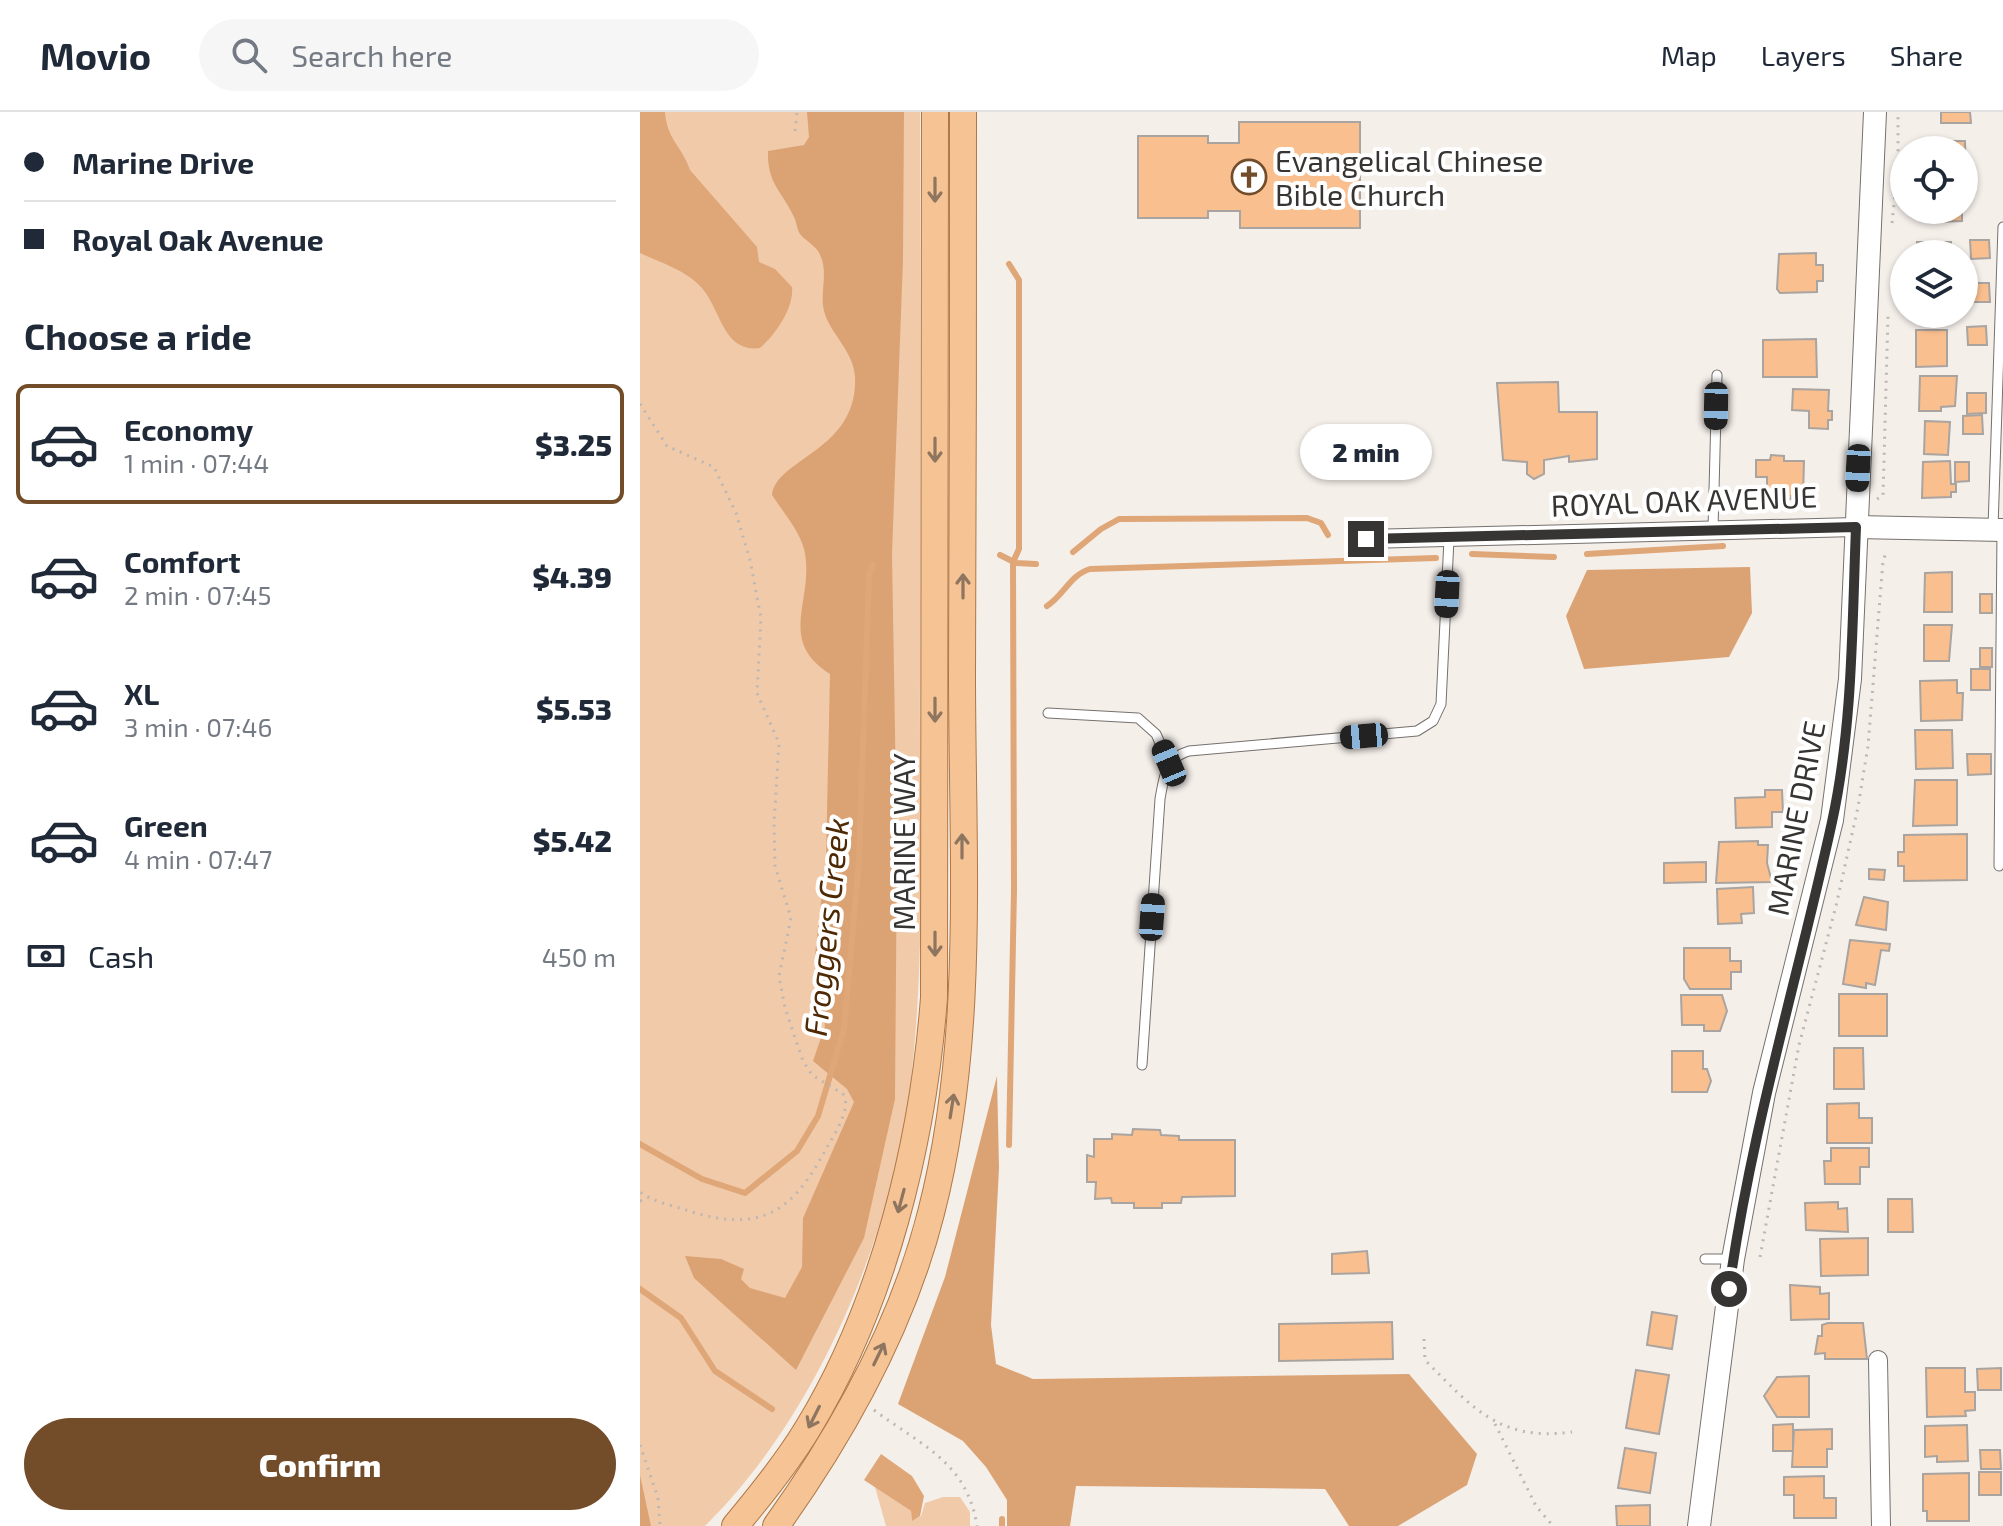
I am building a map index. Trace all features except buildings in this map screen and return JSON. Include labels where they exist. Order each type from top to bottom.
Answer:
[{"type":"main road","name":"MARINE WAY","points":[[735,1526],[809,1427],[848,1347],[897,1215],[918,1138],[929,1066],[934,982],[935,112]]},
{"type":"main road","name":"MARINE WAY","points":[[776,1526],[820,1464],[857,1399],[911,1279],[931,1213],[958,1055],[962,949],[963,112]]},
{"type":"street","name":"MARINE DRIVE","points":[[1699,1526],[1733,1259],[1764,1093],[1832,820],[1850,679],[1875,112]]},
{"type":"street","name":"ROYAL OAK AVENUE","points":[[1366,539],[1713,529],[1856,527],[2000,530]]},
{"type":"street","points":[[1878,1360],[1881,1526]]},
{"type":"lane","points":[[1999,866],[2003,227]]},
{"type":"lane","points":[[1713,529],[1717,375]]},
{"type":"lane","points":[[1142,1065],[1160,799],[1169,763],[1176,755],[1189,751],[1417,731],[1433,721],[1441,704],[1449,539]]},
{"type":"lane","points":[[1048,713],[1138,718],[1156,734],[1169,763]]},
{"type":"lane","points":[[1705,1259],[1733,1259]]},
{"type":"path","points":[[795,131],[797,112]]},
{"type":"path","points":[[1892,226],[1898,165],[1898,112]]},
{"type":"path","points":[[1877,499],[1883,496],[1889,305]]},
{"type":"path","points":[[640,404],[667,446],[714,467],[736,513],[750,560],[761,618],[757,693],[779,743],[775,866],[791,918],[779,976],[803,1061],[818,1079],[839,1090],[845,1098],[845,1113],[809,1181],[784,1207],[761,1219],[745,1221],[699,1214],[640,1192]]},
{"type":"path","points":[[640,1201],[652,1199]]},
{"type":"path","points":[[1424,1339],[1425,1360],[1480,1414],[1495,1424],[1545,1434],[1572,1432]]},
{"type":"path","points":[[857,1399],[958,1474],[973,1499],[977,1526]]},
{"type":"path","points":[[1495,1424],[1536,1506],[1553,1526]]},
{"type":"path","points":[[640,1445],[658,1498],[660,1526]]},
{"type":"shaded area","points":[[640,112],[920,112],[920,925],[916,1022],[903,1130],[889,1192],[870,1254],[816,1374],[783,1430],[746,1481],[705,1526],[640,1526]]},
{"type":"shaded area","points":[[640,112],[665,112],[669,130],[690,170],[757,247],[759,262],[775,269],[792,287],[783,320],[760,348],[747,348],[730,336],[707,295],[694,280],[640,253]]},
{"type":"shaded area","points":[[807,112],[904,112],[903,260],[892,554],[897,848],[895,1099],[864,1238],[796,1370],[694,1278],[685,1256],[721,1259],[744,1269],[741,1279],[750,1288],[785,1298],[802,1267],[803,1218],[854,1102],[847,1089],[813,1061],[825,1026],[815,955],[826,858],[830,674],[814,661],[804,647],[801,617],[806,567],[804,549],[795,528],[772,495],[777,482],[787,471],[831,437],[844,421],[852,402],[855,377],[850,357],[825,314],[821,258],[799,232],[776,187],[768,162],[768,151],[804,145],[809,137]]},
{"type":"shaded area","points":[[1750,567],[1752,613],[1729,657],[1584,669],[1566,616],[1587,570]]},
{"type":"shaded area","points":[[997,1076],[999,1168],[991,1325],[996,1364],[1033,1379],[1409,1374],[1477,1454],[1467,1485],[1398,1526],[1349,1526],[1325,1489],[1076,1486],[1070,1526],[1007,1526],[1007,1500],[986,1467],[963,1441],[898,1404],[945,1277]]},
{"type":"shaded area","points":[[881,1454],[912,1476],[924,1496],[920,1516],[912,1521],[911,1511],[864,1480]]},
{"type":"shaded area","points":[[640,1475],[651,1526],[640,1526]]},
{"type":"shaded area","points":[[875,1487],[911,1511],[912,1520],[921,1516],[925,1503],[943,1497],[960,1497],[970,1512],[970,1526],[886,1526]]},
{"type":"waterway","points":[[1009,264],[1019,280],[1019,549],[1013,562],[1014,890],[1009,1145]]},
{"type":"waterway","points":[[1073,552],[1119,519],[1307,518],[1321,523],[1328,535]]},
{"type":"waterway","points":[[1587,554],[1723,546]]},
{"type":"waterway","points":[[1472,554],[1554,557]]},
{"type":"waterway","points":[[1000,555],[1016,563],[1036,564]]},
{"type":"waterway","points":[[1047,606],[1077,576],[1090,569],[1436,558]]},
{"type":"waterway","name":"Froggers Creek","points":[[640,1144],[702,1179],[745,1193],[797,1151],[818,1116],[844,1029],[859,860],[869,576],[873,564]]},
{"type":"waterway","points":[[640,1289],[681,1318],[715,1371],[772,1409]]},
{"type":"waterway","points":[[1002,1519],[1002,1526]]},
{"type":"place","name":"Evangelical Chinese Bible Church","points":[[1249,177]]},
{"type":"route","points":[[1366,539],[1449,539],[1834,525],[1856,527],[1850,679],[1832,820],[1764,1093],[1729,1289]]}]
